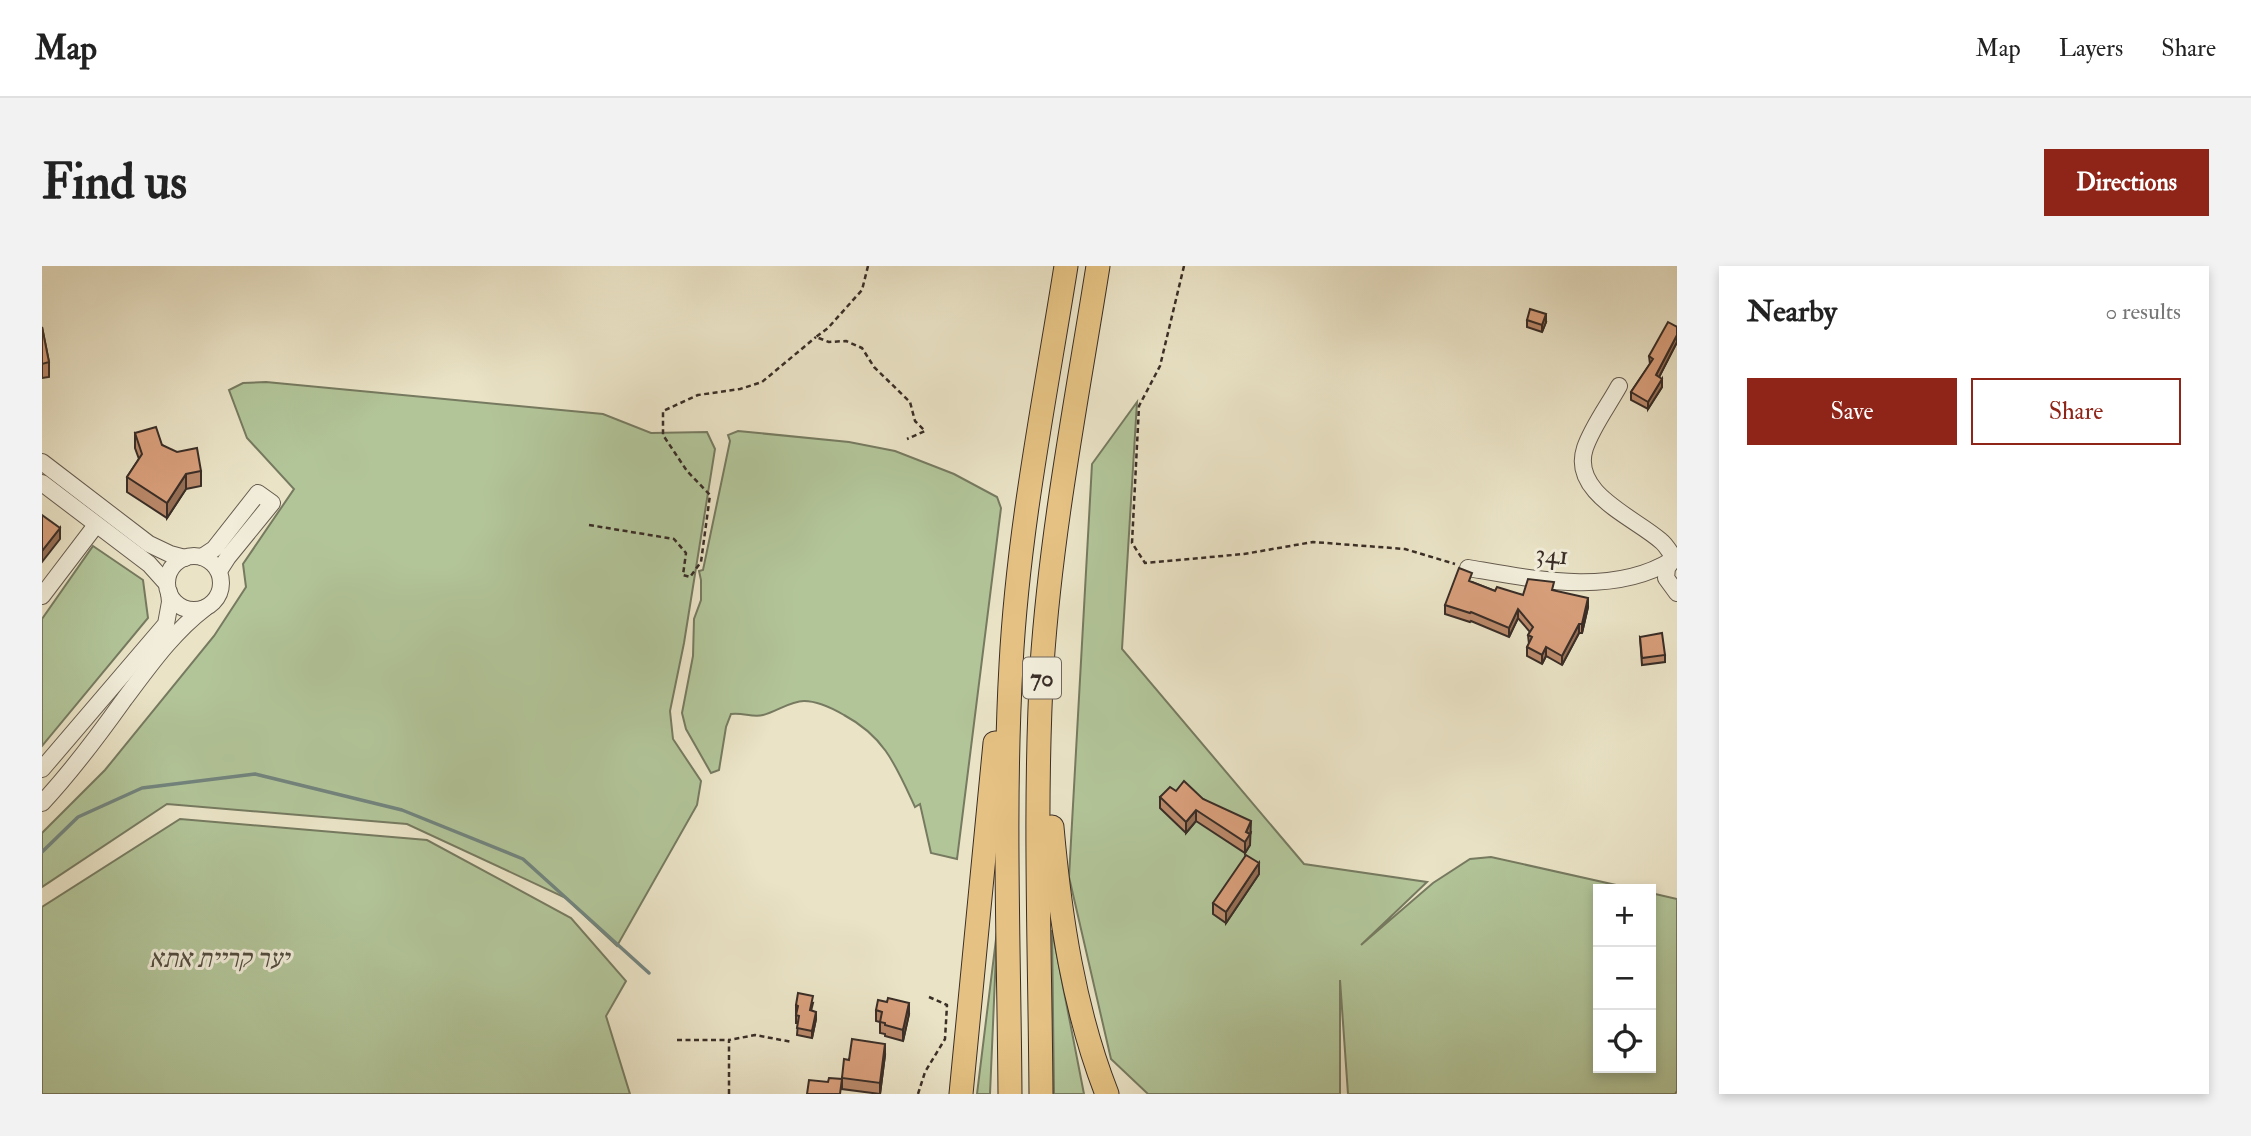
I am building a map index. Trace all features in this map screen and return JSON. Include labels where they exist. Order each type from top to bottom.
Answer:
[{"type":"highway","name":"70","points":[[1010,1094],[1008,741],[1016,606],[1066,266]]},
{"type":"highway","name":"70","points":[[1041,1094],[1039,742],[1047,609],[1060,502],[1098,266]]},
{"type":"highway","points":[[961,1094],[993,757],[1030,497]]},
{"type":"highway","points":[[1047,609],[1048,776],[1059,894],[1069,957],[1095,1063],[1107,1094]]},
{"type":"street","points":[[1619,386],[1585,447],[1582,463],[1587,481],[1601,496],[1664,542],[1675,557]]},
{"type":"street","points":[[42,462],[149,544],[185,558],[202,556],[214,550],[258,493],[272,503],[219,571]]},
{"type":"street","points":[[42,483],[149,565],[179,606],[188,609],[205,608]]},
{"type":"street","points":[[42,596],[96,525]]},
{"type":"street","points":[[42,803],[94,742],[163,649],[190,619],[219,595],[222,586],[219,571],[211,561],[202,556]]},
{"type":"street","points":[[1633,576],[1675,557]]},
{"type":"street","points":[[1675,557],[1668,568],[1666,578],[1675,591]]},
{"type":"street","points":[[42,769],[166,624],[170,602],[169,573],[174,565],[185,558]]},
{"type":"street","name":"341","points":[[1468,568],[1559,583],[1633,576]]},
{"type":"street","points":[[1633,576],[1652,579],[1675,591]]},
{"type":"path","points":[[589,525],[674,539],[686,553],[683,575],[690,578],[701,562],[710,495],[687,471],[663,435],[663,411],[698,395],[740,389],[762,382],[828,328],[862,290],[867,266]]},
{"type":"path","points":[[1184,266],[1160,366],[1139,406],[1132,543],[1145,563],[1244,554],[1313,542],[1405,549],[1468,568]]},
{"type":"path","points":[[816,337],[829,342],[846,341],[862,348],[874,367],[910,402],[915,421],[925,431],[907,439]]},
{"type":"path","points":[[918,1094],[925,1072],[945,1039],[947,1005],[929,997]]},
{"type":"path","points":[[677,1040],[729,1040],[755,1035],[792,1042]]},
{"type":"path","points":[[729,1040],[729,1094]]},
{"type":"green space","points":[[266,382],[603,414],[651,433],[707,432],[715,449],[684,643],[670,711],[673,739],[701,781],[697,805],[617,946],[566,898],[407,824],[167,804],[42,887],[42,833],[105,770],[214,636],[246,587],[243,564],[294,489],[247,438],[229,390],[243,383]]},
{"type":"green space","points":[[1137,402],[1122,649],[1304,864],[1427,882],[1361,945],[1433,883],[1470,859],[1491,857],[1612,884],[1593,884],[1593,1073],[1656,1073],[1656,894],[1677,899],[1675,1094],[1348,1094],[1340,980],[1340,1094],[1148,1094],[1111,1059],[1069,877],[1092,464]]},
{"type":"green space","points":[[738,431],[849,442],[895,451],[954,474],[997,497],[1001,508],[957,859],[931,853],[920,804],[915,807],[888,754],[870,733],[830,707],[804,701],[759,716],[731,714],[726,727],[719,770],[711,773],[686,729],[682,713],[693,656],[694,619],[701,600],[699,571],[703,570],[730,441],[728,435]]},
{"type":"green space","points":[[93,546],[143,580],[148,618],[42,746],[42,619]]},
{"type":"green space","name":"יער קריית אתא","points":[[180,819],[427,840],[571,918],[626,981],[606,1016],[630,1094],[42,1094],[42,907]]},
{"type":"green space","points":[[1052,930],[1084,1094],[1054,1094]]},
{"type":"green space","points":[[997,931],[990,1094],[977,1094]]},
{"type":"building","points":[[1530,309],[1546,314],[1542,325],[1527,320]]},
{"type":"building","points":[[1668,322],[1677,327],[1677,335],[1656,375],[1662,379],[1648,402],[1631,392],[1653,359],[1649,356]]},
{"type":"building","points":[[42,327],[49,362],[42,364]]},
{"type":"building","points":[[156,427],[162,445],[177,452],[197,448],[201,471],[186,474],[167,503],[127,477],[142,454],[135,433]]},
{"type":"building","points":[[42,515],[60,528],[42,551]]},
{"type":"building","points":[[1459,568],[1472,573],[1469,581],[1495,591],[1497,587],[1523,595],[1528,579],[1554,582],[1552,590],[1588,598],[1582,624],[1579,624],[1562,656],[1546,647],[1542,655],[1527,647],[1532,637],[1528,635],[1533,627],[1518,609],[1509,628],[1471,612],[1445,605]]},
{"type":"building","points":[[1662,633],[1665,655],[1642,658],[1640,637]]},
{"type":"building","points":[[1184,781],[1203,799],[1251,821],[1246,832],[1250,834],[1245,842],[1196,810],[1186,822],[1160,797],[1170,787],[1176,791]]},
{"type":"building","points":[[1246,855],[1259,863],[1226,912],[1213,903]]},
{"type":"building","points":[[798,993],[813,996],[810,1010],[816,1012],[812,1031],[797,1028]]},
{"type":"building","points":[[888,998],[909,1003],[903,1030],[880,1022],[882,1012],[876,1010],[878,1000],[887,1002]]},
{"type":"building","points":[[852,1039],[885,1044],[880,1083],[842,1078],[844,1059],[849,1060]]},
{"type":"building","points":[[829,1078],[842,1079],[840,1094],[807,1094],[809,1080],[828,1082]]},
{"type":"waterway","points":[[42,852],[78,817],[142,788],[255,774],[402,810],[523,859],[649,973]]}]
